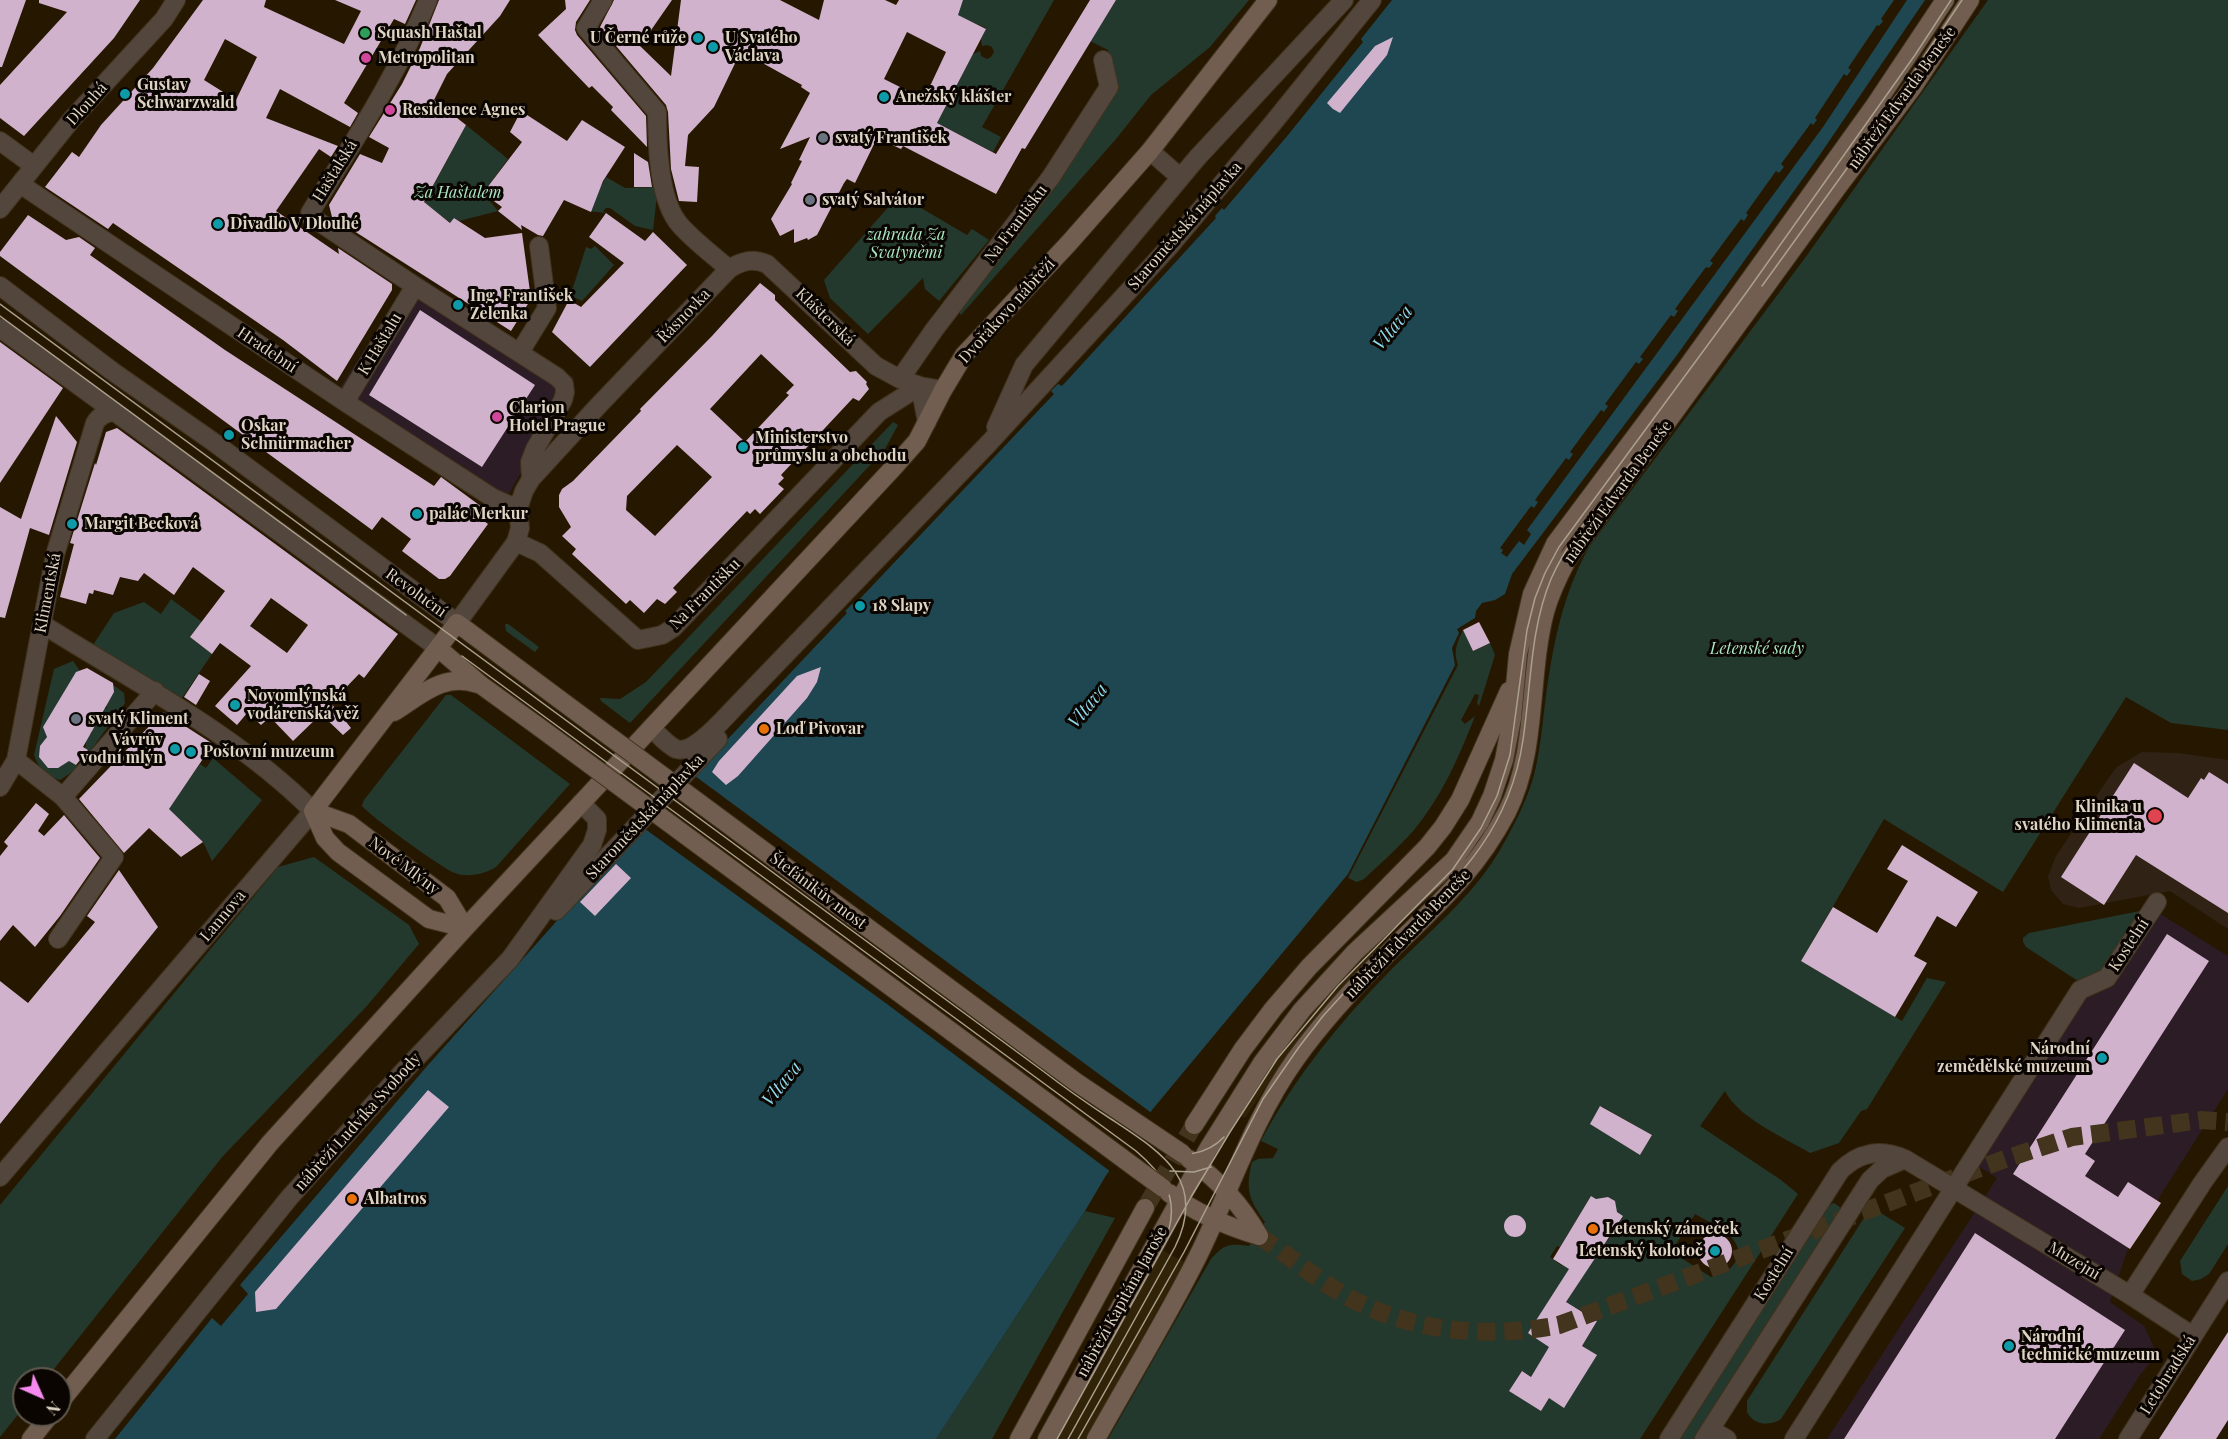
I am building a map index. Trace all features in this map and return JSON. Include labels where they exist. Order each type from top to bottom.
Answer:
[{"type":"street","name":"Dlouhá","points":[[0,209],[72,120],[164,19],[176,0]]},
{"type":"street","name":"Haštalská","points":[[428,0],[387,88],[310,213],[312,219],[520,351],[564,384],[565,392],[530,462],[531,479]]},
{"type":"street","points":[[603,0],[586,28],[657,112],[657,137],[666,199],[678,224],[729,269]]},
{"type":"street","name":"Dvořákovo nábřeží","points":[[651,728],[917,441],[964,355],[1069,243],[1150,151],[1268,0]]},
{"type":"street","name":"Staroměstská náplavka","points":[[989,443],[1024,365],[1180,177],[1344,0]]},
{"type":"street","name":"Staroměstská náplavka","points":[[651,728],[677,749],[697,745],[989,443],[1208,202],[1372,0]]},
{"type":"street","name":"nábřeží Edvarda Beneše","points":[[1198,1166],[1262,1063],[1302,1010],[1355,952],[1454,860],[1480,822],[1492,796],[1504,760],[1512,718],[1523,629],[1532,594],[1555,544],[1685,370],[1869,114],[1945,0]]},
{"type":"street","name":"nábřeží Edvarda Beneše","points":[[1228,1192],[1252,1137],[1294,1061],[1365,976],[1464,878],[1498,829],[1509,808],[1524,759],[1545,613],[1557,579],[1567,560],[1913,87],[1970,0]]},
{"type":"street","name":"Na Františku","points":[[900,379],[934,330],[1051,177],[1109,87],[1103,60]]},
{"type":"street","points":[[0,141],[34,166]]},
{"type":"street","points":[[1150,151],[1180,177]]},
{"type":"street","name":"Hradební","points":[[20,184],[345,402],[493,498],[518,509]]},
{"type":"street","points":[[520,351],[547,308],[539,246]]},
{"type":"street","name":"Klášterská","points":[[729,269],[746,260],[766,264],[876,366],[900,379],[920,386],[943,390]]},
{"type":"street","name":"Řásnovka","points":[[516,542],[520,528],[518,509],[531,479],[729,269]]},
{"type":"street","name":"Revoluční","points":[[0,286],[112,371],[212,441],[457,623],[438,648],[0,328]]},
{"type":"street","name":"K Haštalu","points":[[345,402],[415,286]]},
{"type":"street","points":[[920,386],[927,422]]},
{"type":"street","name":"Na Františku","points":[[516,542],[540,554],[638,640],[662,635],[673,628],[879,412],[920,386]]},
{"type":"street","name":"Klimentská","points":[[0,787],[16,760],[55,555],[95,423],[105,414],[115,412]]},
{"type":"street","points":[[457,623],[516,542]]},
{"type":"street","name":"Štefánikův most","points":[[457,623],[1076,1082],[1198,1166]]},
{"type":"street","name":"Nové Mlýny","points":[[42,624],[155,691],[273,773],[313,811],[325,838],[338,852],[429,919],[465,928]]},
{"type":"street","name":"Štefánikův most","points":[[438,648],[481,685],[1179,1200]]},
{"type":"street","name":"Lannova","points":[[0,1177],[313,811],[438,648]]},
{"type":"street","name":"Staroměstská náplavka","points":[[510,958],[740,716],[772,669]]},
{"type":"street","points":[[1194,1125],[1243,1048],[1273,1009],[1309,967],[1421,854],[1443,828],[1460,800],[1516,676]]},
{"type":"street","points":[[385,717],[442,683],[460,680],[481,685]]},
{"type":"street","points":[[63,797],[155,691]]},
{"type":"street","points":[[72,1387],[270,1143],[651,728]]},
{"type":"street","points":[[16,760],[63,797],[114,857],[58,939]]},
{"type":"street","name":"nábřeží Ludvíka Svobody","points":[[95,1439],[289,1198],[400,1074],[510,958],[592,845],[597,830],[597,819],[581,803]]},
{"type":"street","name":"Nové Mlýny","points":[[313,811],[349,824],[447,898],[465,928]]},
{"type":"street","name":"Kostelní","points":[[1794,1439],[2080,990],[2107,978],[2157,902]]},
{"type":"street","points":[[2130,1295],[2228,1147]]},
{"type":"street","name":"Kostelní","points":[[1669,1439],[1840,1171],[1856,1158],[1866,1154],[1886,1152],[1905,1159],[1954,1188]]},
{"type":"street","name":"Kostelní","points":[[1727,1439],[1707,1434],[1870,1180],[1882,1168],[1905,1159]]},
{"type":"street","points":[[1179,1200],[1215,1220],[1259,1236],[1246,1212],[1228,1192],[1198,1166]]},
{"type":"street","name":"nábřeží Kapitána Jaroše","points":[[1047,1439],[1198,1166]]},
{"type":"street","name":"Muzejní","points":[[1954,1188],[2193,1336]]},
{"type":"street","points":[[1096,1439],[1197,1258],[1228,1192]]},
{"type":"street","points":[[1019,1439],[1145,1208]]},
{"type":"street","name":"Letohradská","points":[[2128,1439],[2228,1281]]},
{"type":"street","points":[[31,1439],[40,1427]]},
{"type":"shaded area","points":[[414,273],[574,378],[501,508],[332,400]]},
{"type":"shaded area","name":"Klinika u svatého Klimenta","points":[[2142,752],[2178,753],[2228,760],[2228,929],[2170,891],[2079,908],[2063,904],[2051,890],[2048,876],[2056,856],[2117,767]]},
{"type":"shaded area","points":[[2157,912],[2228,956],[2228,1089],[2129,1245],[2110,1302],[2144,1326],[2157,1354],[2140,1375],[2099,1439],[1827,1439],[1997,1178],[1976,1165],[2084,997]]},
{"type":"shaded area","points":[[1381,946],[1312,1022],[1245,1118],[1236,1113],[1293,1031],[1371,948]]},
{"type":"shaded area","points":[[1157,1247],[1184,1262],[1086,1439],[1051,1439]]},
{"type":"green space","points":[[958,0],[1054,0],[982,127],[1001,137],[993,152],[937,123],[973,54],[980,51],[981,56],[987,59],[994,52],[992,47],[982,46],[981,39],[986,28],[955,14]]},
{"type":"green space","points":[[1116,0],[1249,0],[1210,47],[1151,95],[1116,139],[961,315],[958,311],[1037,211],[1118,86],[1108,50],[1090,41]]},
{"type":"green space","name":"Letenské sady","points":[[1988,0],[2228,0],[2228,730],[2171,723],[2126,697],[2003,892],[1884,819],[1801,961],[1902,1021],[1927,978],[1946,982],[1867,1109],[1861,1111],[1839,1143],[1810,1153],[1775,1134],[1740,1110],[1725,1091],[1700,1126],[1781,1180],[1798,1194],[1640,1439],[1108,1439],[1211,1259],[1227,1246],[1249,1246],[1265,1222],[1250,1194],[1249,1180],[1252,1162],[1258,1159],[1273,1158],[1278,1149],[1261,1141],[1302,1074],[1351,1012],[1476,884],[1489,868],[1510,832],[1528,794],[1536,766],[1551,663],[1565,603],[1589,547],[1805,258]],"holes":[[[1601,1106],[1652,1135],[1640,1155],[1591,1123]],[[1591,1196],[1600,1201],[1608,1197],[1614,1201],[1616,1207],[1614,1210],[1623,1216],[1608,1240],[1561,1265],[1550,1257],[1557,1246],[1560,1247]],[[1695,1214],[1729,1235],[1734,1240],[1740,1254],[1728,1270],[1711,1277],[1675,1254],[1673,1249]],[[1517,1216],[1524,1220],[1525,1228],[1521,1235],[1513,1237],[1506,1233],[1504,1225],[1508,1217]],[[1575,1307],[1597,1321],[1582,1346],[1596,1355],[1564,1407],[1549,1398],[1509,1391],[1522,1371],[1531,1377]]]},
{"type":"green space","name":"Za Haštalem","points":[[466,125],[508,159],[483,193],[498,211],[459,221],[454,218],[451,223],[424,203]]},
{"type":"green space","points":[[606,177],[625,188],[658,187],[653,230],[635,226],[610,208],[603,211],[606,213],[588,211]]},
{"type":"green space","name":"zahrada Za Svatyněmi","points":[[899,195],[967,235],[972,229],[989,240],[939,301],[925,289],[923,278],[868,334],[830,298],[824,280]]},
{"type":"green space","points":[[595,246],[614,265],[582,301],[573,297],[573,294],[569,300],[586,247],[591,249]]},
{"type":"green space","points":[[893,422],[898,425],[885,449],[630,723],[601,701],[600,698],[620,699],[646,682]]},
{"type":"green space","points":[[171,599],[202,622],[190,637],[212,654],[182,698],[93,645],[114,613],[144,602],[161,614]]},
{"type":"green space","points":[[505,624],[539,647],[535,652],[506,631]]},
{"type":"green space","points":[[1463,630],[1473,651],[1490,643],[1495,655],[1479,706],[1477,703],[1479,695],[1475,694],[1461,720],[1465,724],[1475,716],[1463,746],[1441,790],[1414,830],[1364,879],[1357,882],[1348,878],[1458,665],[1456,647]]},
{"type":"green space","points":[[73,661],[80,671],[40,750],[44,762],[62,766],[65,758],[78,766],[88,750],[85,748],[86,743],[82,741],[88,732],[91,734],[89,730],[95,720],[99,721],[97,717],[102,708],[106,709],[104,705],[114,692],[105,679],[124,693],[125,703],[78,768],[60,780],[44,771],[34,755],[54,669]]},
{"type":"green space","points":[[446,695],[451,695],[570,784],[496,867],[487,872],[465,875],[455,873],[422,853],[362,806],[364,800]]},
{"type":"green space","points":[[213,758],[262,800],[212,861],[203,842],[168,809],[200,764],[206,768]]},
{"type":"green space","points":[[314,857],[409,925],[419,944],[366,1007],[223,1156],[56,1367],[12,1367],[12,1422],[0,1437],[0,1205],[278,867]]},
{"type":"green space","points":[[2145,910],[2103,974],[2078,981],[2026,947],[2023,942],[2023,938],[2029,933]]},
{"type":"green space","points":[[2228,1186],[2228,1244],[2209,1274],[2192,1281],[2182,1274],[2180,1261]]},
{"type":"green space","points":[[1834,1203],[1841,1208],[1841,1216],[1698,1439],[1677,1439],[1826,1206]]},
{"type":"green space","points":[[1871,1207],[1905,1228],[1781,1419],[1767,1424],[1754,1420],[1747,1412],[1747,1401]]},
{"type":"green space","points":[[1085,1211],[1115,1218],[992,1439],[936,1439]]},
{"type":"water","name":"Vltava","points":[[1392,0],[1925,0],[1819,156],[1677,355],[1512,574],[1505,594],[1495,600],[1482,603],[1476,611],[1475,618],[1457,629],[1459,633],[1452,648],[1455,665],[1348,874],[1152,1110],[1105,1177],[936,1439],[115,1439],[212,1318],[221,1326],[248,1294],[240,1285],[428,1065],[571,905],[847,613],[845,611],[852,604],[854,605],[1054,394],[1051,391],[1058,384],[1062,386],[1216,218],[1215,216],[1222,208],[1224,210],[1363,42],[1361,39]]},
{"type":"pier","points":[[1894,0],[1907,0],[1823,127],[1527,530],[1531,534],[1524,545],[1519,541],[1507,557],[1501,553],[1503,550],[1500,548],[1531,506],[1534,508],[1538,502],[1535,500],[1566,458],[1569,460],[1573,454],[1570,452],[1601,410],[1604,412],[1608,406],[1605,404],[1636,362],[1639,364],[1643,359],[1640,357],[1671,315],[1674,317],[1678,311],[1675,309],[1706,267],[1709,268],[1713,263],[1710,261],[1741,219],[1744,221],[1748,215],[1746,213],[1776,171],[1779,173],[1784,167],[1781,164],[1811,123],[1813,125],[1817,120],[1815,118],[1844,74],[1847,76],[1851,70],[1848,68],[1877,25],[1879,26],[1883,21],[1881,19]]},
{"type":"pier","points":[[691,773],[1153,1114],[1111,1172],[887,1004],[641,826]]},
{"type":"building","points":[[0,0],[26,0],[2,67],[0,67]]},
{"type":"building","points":[[39,0],[140,0],[114,38],[24,136],[0,118],[0,85],[67,12],[39,3]]},
{"type":"building","points":[[203,0],[266,0],[264,7],[344,44],[361,11],[335,0],[416,0],[405,24],[394,19],[344,103],[358,113],[350,127],[280,89],[266,118],[338,146],[331,157],[319,149],[276,211],[339,254],[338,248],[392,284],[392,290],[337,381],[283,340],[113,223],[108,229],[45,187],[72,152],[79,157],[101,125],[153,68]],"holes":[[[225,39],[257,57],[236,100],[204,80]]]},
{"type":"building","points":[[439,0],[510,0],[500,16],[447,74],[434,100],[466,125],[424,202],[450,223],[454,218],[485,238],[522,233],[531,299],[511,331],[332,217],[329,205],[360,154],[382,163],[389,148],[369,137],[402,84],[420,48]]},
{"type":"building","points":[[565,0],[590,0],[576,22],[575,30],[646,116],[647,147],[611,110],[613,107],[592,86],[589,88],[538,35],[566,9]]},
{"type":"building","points":[[614,0],[672,0],[640,46],[671,76],[681,0],[780,0],[819,20],[824,0],[885,0],[896,5],[899,0],[963,0],[958,15],[986,29],[937,123],[996,154],[1090,0],[1116,0],[1025,149],[1022,148],[996,194],[903,146],[901,149],[877,138],[855,183],[847,179],[844,183],[817,235],[794,243],[794,229],[780,236],[771,219],[792,184],[802,161],[799,160],[810,137],[780,149],[810,93],[801,87],[802,85],[741,51],[714,107],[688,135],[685,166],[699,167],[697,202],[679,201],[671,169],[666,105],[600,27]],"holes":[[[907,32],[946,52],[924,99],[884,79]]]},
{"type":"building","points":[[1393,37],[1387,55],[1340,113],[1333,109],[1327,103],[1375,46]]},
{"type":"building","points":[[521,111],[567,141],[582,120],[625,147],[603,181],[591,212],[564,200],[543,236],[521,225],[522,230],[498,211],[502,207],[483,193],[522,142],[510,132]]},
{"type":"building","points":[[634,153],[648,162],[652,187],[634,187]]},
{"type":"building","points":[[606,213],[645,241],[653,232],[687,265],[590,367],[552,332],[569,300],[581,307],[624,263],[589,237]]},
{"type":"building","points":[[28,215],[66,240],[79,237],[95,248],[90,255],[225,350],[434,486],[441,477],[486,510],[480,518],[488,524],[450,576],[439,579],[402,551],[411,539],[382,517],[372,530],[0,256],[0,252]]},
{"type":"building","name":"Ministerstvo průmyslu a obchodu","points":[[760,283],[775,295],[775,300],[850,372],[856,371],[867,382],[869,389],[859,401],[853,398],[781,475],[784,478],[778,484],[784,489],[760,514],[755,509],[750,514],[747,511],[673,588],[677,592],[665,604],[657,599],[644,613],[630,600],[626,604],[572,554],[576,549],[562,536],[571,527],[559,507],[559,495],[562,489],[573,481]],"holes":[[[761,354],[794,385],[786,393],[789,395],[745,442],[710,409]],[[677,445],[712,477],[655,536],[626,510],[627,496]]]},
{"type":"building","points":[[420,310],[535,385],[482,467],[369,395]]},
{"type":"building","points":[[0,342],[63,388],[0,483]]},
{"type":"building","points":[[56,416],[77,442],[49,535],[30,528],[5,618],[0,617],[0,507],[21,519]]},
{"type":"building","points":[[117,428],[398,634],[364,678],[359,674],[331,703],[351,728],[343,735],[321,714],[293,741],[270,717],[261,725],[248,712],[237,725],[215,706],[251,666],[220,643],[212,654],[190,637],[225,591],[193,567],[174,595],[144,573],[138,581],[120,577],[113,595],[94,590],[93,594],[89,593],[86,604],[60,597],[74,544],[70,543],[106,432]],"holes":[[[271,598],[308,625],[287,653],[250,626]]]},
{"type":"building","points":[[1479,622],[1490,643],[1473,651],[1463,630]]},
{"type":"building","name":"Loď Pivovar","points":[[821,667],[817,682],[807,698],[738,776],[726,785],[712,772],[719,761],[797,676]]},
{"type":"building","name":"svatý Kliment","points":[[87,668],[113,683],[114,692],[83,747],[88,750],[76,765],[69,761],[58,768],[48,768],[39,757],[40,746],[47,737],[43,727],[76,672]]},
{"type":"building","points":[[199,674],[210,681],[196,705],[184,697]]},
{"type":"building","points":[[163,712],[213,744],[169,809],[203,842],[181,857],[149,828],[124,853],[79,799]]},
{"type":"building","name":"Klinika u svatého Klimenta","points":[[2134,763],[2188,798],[2201,778],[2204,780],[2209,772],[2228,784],[2228,913],[2136,855],[2104,905],[2061,877]]},
{"type":"building","points":[[36,803],[49,814],[38,831],[44,836],[64,815],[100,858],[60,916],[35,947],[13,925],[0,941],[0,856],[8,846],[4,842]]},
{"type":"building","points":[[1902,845],[1978,892],[1956,927],[1937,916],[1914,956],[1927,963],[1895,1017],[1801,961],[1833,907],[1877,933],[1908,881],[1887,869]]},
{"type":"building","points":[[616,864],[631,878],[595,916],[580,902]]},
{"type":"building","points":[[119,870],[158,927],[0,1124],[0,981],[28,1003],[95,922],[87,916]]},
{"type":"building","points":[[2167,934],[2209,961],[2085,1154],[2095,1161],[2085,1176],[2118,1197],[2128,1182],[2161,1203],[2130,1249],[2013,1174]]},
{"type":"building","name":"Albatros","points":[[428,1090],[449,1107],[276,1309],[256,1312],[255,1292]]},
{"type":"building","points":[[1600,1106],[1652,1135],[1640,1155],[1590,1124]]},
{"type":"building","points":[[1591,1196],[1596,1199],[1608,1197],[1615,1201],[1617,1212],[1623,1216],[1566,1302],[1597,1321],[1582,1346],[1597,1355],[1564,1408],[1549,1398],[1541,1411],[1509,1391],[1522,1371],[1531,1377],[1549,1347],[1528,1333],[1569,1269],[1553,1259]]},
{"type":"building","points":[[1515,1215],[1525,1222],[1526,1226],[1519,1236],[1515,1237],[1505,1230],[1504,1226],[1511,1216]]},
{"type":"building","name":"Národní technické muzeum","points":[[1975,1233],[2125,1330],[2055,1439],[1844,1439]]},
{"type":"building","name":"Letenský kolotoč","points":[[1715,1234],[1727,1239],[1732,1251],[1727,1263],[1715,1268],[1703,1263],[1698,1251],[1703,1239]]},
{"type":"building","points":[[2228,1332],[2228,1420],[2216,1439],[2159,1439]]},
{"type":"tunnel","points":[[1259,1236],[1346,1296],[1396,1318],[1450,1329],[1477,1331],[1532,1329],[1559,1325],[2005,1159],[2072,1137],[2202,1120],[2228,1122]]},
{"type":"tunnel","points":[[1145,1208],[1194,1125]]},
{"type":"tram line","points":[[1057,1439],[1191,1197],[1277,1059],[1338,986],[1453,869],[1481,828],[1497,796],[1510,755],[1527,630],[1535,598],[1559,547],[1746,293],[1915,55],[1951,0]]},
{"type":"tram line","points":[[1762,286],[1879,124],[1962,0]]},
{"type":"tram line","points":[[0,304],[1060,1084],[1162,1156],[1174,1170],[1182,1186],[1186,1203],[1184,1224],[1175,1247],[1068,1439]]},
{"type":"tram line","points":[[0,316],[406,615]]},
{"type":"tram line","points":[[1403,932],[1464,869],[1495,824],[1517,771],[1535,638],[1551,579],[1569,545],[1644,446]]},
{"type":"tram line","points":[[462,656],[1136,1151],[1153,1167],[1165,1185],[1171,1205],[1169,1229]]},
{"type":"tram line","points":[[1078,1439],[1184,1252],[1263,1099],[1323,1016],[1373,961]]},
{"type":"tram line","points":[[1158,1148],[1175,1153],[1193,1153],[1210,1148],[1224,1137]]},
{"type":"tram line","points":[[1170,1171],[1194,1172],[1211,1167]]},
{"type":"place","name":"Squash Haštal","points":[[365,33]]},
{"type":"place","name":"U Černé růže","points":[[698,38]]},
{"type":"place","name":"U Svatého Václava","points":[[713,47]]},
{"type":"place","name":"Metropolitan","points":[[366,58]]},
{"type":"place","name":"Gustav Schwarzwald","points":[[125,94]]},
{"type":"place","name":"Anežský klášter","points":[[884,97]]},
{"type":"place","name":"Residence Agnes","points":[[390,110]]},
{"type":"place","name":"svatý František","points":[[823,138]]},
{"type":"place","name":"svatý Salvátor","points":[[810,200]]},
{"type":"place","name":"Divadlo V Dlouhé","points":[[218,224]]},
{"type":"place","name":"Ing. František Zelenka","points":[[458,305]]},
{"type":"place","name":"Clarion Hotel Prague","points":[[497,417]]},
{"type":"place","name":"Oskar Schnürmacher","points":[[229,435]]},
{"type":"place","name":"Ministerstvo průmyslu a obchodu","points":[[743,447]]},
{"type":"place","name":"palác Merkur","points":[[417,514]]},
{"type":"place","name":"Margit Becková","points":[[72,524]]},
{"type":"place","name":"18 Slapy","points":[[860,606]]},
{"type":"place","name":"Novomlýnská vodárenská věž","points":[[235,705]]},
{"type":"place","name":"svatý Kliment","points":[[76,719]]},
{"type":"place","name":"Loď Pivovar","points":[[764,729]]},
{"type":"place","name":"Vávrův vodní mlýn","points":[[175,749]]},
{"type":"place","name":"Poštovní muzeum","points":[[191,752]]},
{"type":"place","name":"Klinika u svatého Klimenta","points":[[2155,816]]},
{"type":"place","name":"Národní zemědělské muzeum","points":[[2102,1058]]},
{"type":"place","name":"Albatros","points":[[352,1199]]},
{"type":"place","name":"Letenský zámeček","points":[[1593,1229]]},
{"type":"place","name":"Letenský kolotoč","points":[[1715,1251]]},
{"type":"place","name":"Národní technické muzeum","points":[[2009,1346]]}]
